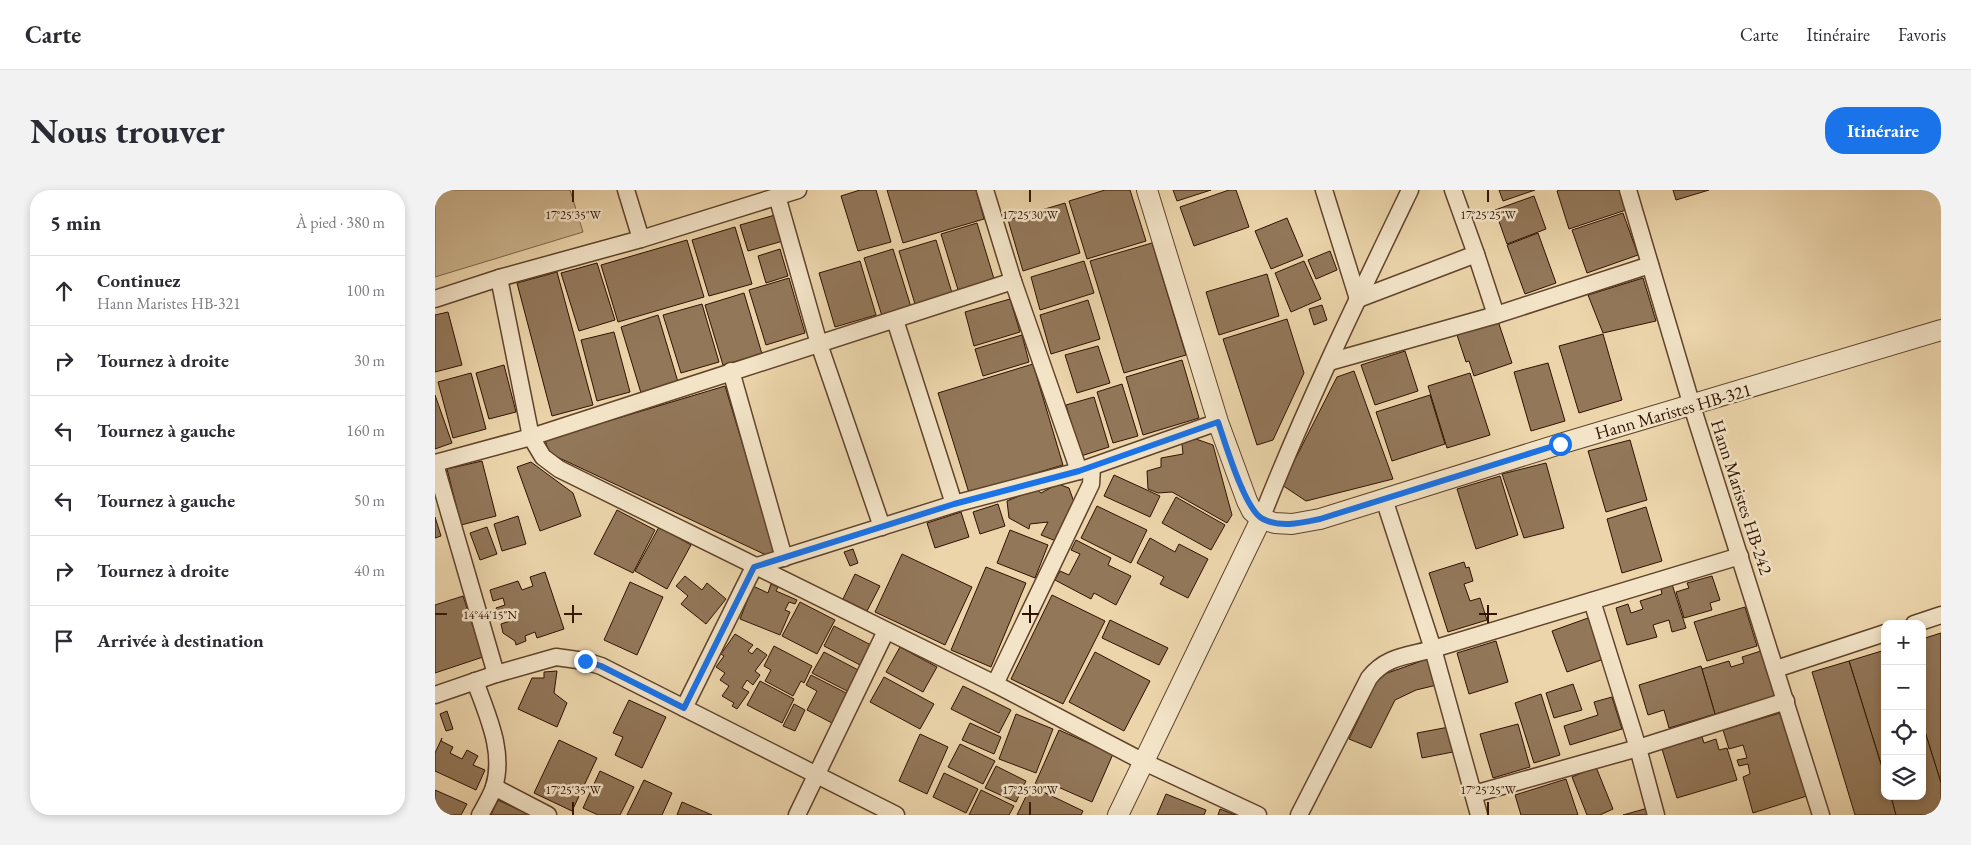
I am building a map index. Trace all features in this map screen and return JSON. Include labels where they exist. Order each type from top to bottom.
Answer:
[{"type":"street","points":[[625,190],[641,239]]},
{"type":"street","points":[[435,299],[499,278],[641,239],[798,190]]},
{"type":"street","points":[[985,190],[1013,281],[1091,484],[995,684]]},
{"type":"street","points":[[1147,190],[1218,422],[1247,501],[1261,519]]},
{"type":"street","points":[[1324,190],[1358,299]]},
{"type":"street","points":[[1118,815],[1261,519],[1278,474],[1410,190]]},
{"type":"street","points":[[1453,190],[1495,315]]},
{"type":"street","name":"Hann Maristes HB-242","points":[[1628,190],[1692,406],[1821,815]]},
{"type":"street","points":[[777,196],[819,344],[882,527]]},
{"type":"street","points":[[1358,299],[1476,254]]},
{"type":"street","points":[[1329,362],[1495,315],[1650,265]]},
{"type":"street","points":[[499,278],[531,436],[543,457],[559,469],[754,567],[995,684],[1144,762],[1258,815]]},
{"type":"street","points":[[496,674],[435,464],[531,436],[1013,281]]},
{"type":"street","points":[[895,320],[954,504]]},
{"type":"street","name":"Hann Maristes HB-321","points":[[1261,519],[1275,523],[1292,524],[1320,519],[1560,444],[1941,330]]},
{"type":"street","points":[[731,371],[784,558]]},
{"type":"street","points":[[684,708],[754,567],[954,504],[1085,469],[1218,422]]},
{"type":"street","points":[[1383,499],[1433,650],[1479,815]]},
{"type":"street","points":[[1299,815],[1369,678],[1378,667],[1386,662],[1433,650],[1740,556]]},
{"type":"street","points":[[1592,601],[1638,748],[1656,815]]},
{"type":"street","points":[[1926,620],[1941,615]]},
{"type":"street","points":[[797,815],[887,631]]},
{"type":"street","points":[[1776,669],[1881,634]]},
{"type":"street","points":[[435,695],[496,674],[557,657],[570,658],[601,666],[896,815]]},
{"type":"street","points":[[475,681],[494,735],[497,758],[494,787],[480,815]]},
{"type":"street","points":[[1474,794],[1638,748],[1786,701]]},
{"type":"street","points":[[494,787],[548,815]]},
{"type":"shaded area","points":[[435,190],[570,190],[583,232],[435,277]]},
{"type":"building","points":[[860,190],[876,190],[891,242],[858,251],[841,196]]},
{"type":"building","points":[[887,190],[976,190],[984,219],[903,243]]},
{"type":"building","points":[[1105,190],[1130,190],[1146,241],[1087,259],[1069,201]]},
{"type":"building","points":[[1173,190],[1211,190],[1177,201]]},
{"type":"building","points":[[1229,190],[1236,190],[1249,227],[1194,246],[1180,207]]},
{"type":"building","points":[[1499,190],[1535,190],[1503,201]]},
{"type":"building","points":[[1623,190],[1629,209],[1569,229],[1557,191]]},
{"type":"building","points":[[1673,190],[1709,190],[1676,200]]},
{"type":"building","points":[[1534,196],[1546,229],[1507,244],[1495,210]]},
{"type":"building","points":[[1065,203],[1080,253],[1023,271],[1008,220]]},
{"type":"building","points":[[1623,213],[1638,255],[1587,273],[1572,230]]},
{"type":"building","points":[[775,215],[783,241],[748,251],[740,225]]},
{"type":"building","points":[[1287,218],[1303,256],[1271,269],[1255,231]]},
{"type":"building","points":[[977,223],[995,282],[959,293],[941,234]]},
{"type":"building","points":[[735,227],[752,284],[709,296],[692,240]]},
{"type":"building","points":[[1538,233],[1556,283],[1525,294],[1507,245]]},
{"type":"building","points":[[687,240],[704,297],[618,322],[601,265]]},
{"type":"building","points":[[936,240],[952,293],[915,304],[899,251]]},
{"type":"building","points":[[1152,243],[1186,355],[1124,373],[1090,261]]},
{"type":"building","points":[[780,249],[788,276],[766,283],[758,256]]},
{"type":"building","points":[[893,249],[911,307],[882,316],[864,258]]},
{"type":"building","points":[[1330,251],[1337,270],[1316,279],[1308,260]]},
{"type":"building","points":[[860,261],[876,315],[835,327],[819,273]]},
{"type":"building","points":[[1084,261],[1094,293],[1040,310],[1031,277]]},
{"type":"building","points":[[1304,261],[1321,299],[1291,312],[1275,273]]},
{"type":"building","points":[[597,263],[615,320],[579,331],[561,273]]},
{"type":"building","points":[[557,272],[593,405],[552,416],[517,283]]},
{"type":"building","points":[[1267,274],[1279,316],[1219,335],[1206,292]]},
{"type":"building","points":[[789,278],[805,333],[766,345],[749,290]]},
{"type":"building","points":[[1643,278],[1656,321],[1603,333],[1588,295]]},
{"type":"building","points":[[744,293],[762,354],[723,365],[705,305]]},
{"type":"building","points":[[1010,299],[1020,332],[974,346],[965,312]]},
{"type":"building","points":[[1088,300],[1100,339],[1051,354],[1040,315]]},
{"type":"building","points":[[702,304],[719,362],[681,373],[663,315]]},
{"type":"building","points":[[1322,305],[1327,320],[1314,325],[1309,309]]},
{"type":"building","points":[[448,312],[462,365],[435,372],[435,315]]},
{"type":"building","points":[[658,315],[678,382],[641,393],[621,327]]},
{"type":"building","points":[[1287,319],[1304,373],[1273,440],[1257,445],[1223,339]]},
{"type":"building","points":[[1498,321],[1512,363],[1474,376],[1469,361],[1466,362],[1457,335]]},
{"type":"building","points":[[614,332],[630,392],[597,401],[581,340]]},
{"type":"building","points":[[1603,334],[1622,400],[1579,413],[1559,346]]},
{"type":"building","points":[[1022,335],[1029,362],[983,376],[975,349]]},
{"type":"building","points":[[1098,346],[1110,383],[1077,393],[1065,355]]},
{"type":"building","points":[[1405,351],[1418,391],[1375,405],[1361,365]]},
{"type":"building","points":[[1182,360],[1199,418],[1143,435],[1126,377]]},
{"type":"building","points":[[1548,363],[1565,421],[1531,431],[1514,372]]},
{"type":"building","points":[[1033,364],[1063,465],[969,493],[938,393]]},
{"type":"building","points":[[504,365],[516,412],[489,419],[476,373]]},
{"type":"building","points":[[1354,371],[1393,479],[1306,501],[1282,485],[1337,377]]},
{"type":"building","points":[[471,373],[486,429],[453,438],[438,382]]},
{"type":"building","points":[[1470,373],[1490,435],[1447,448],[1428,386]]},
{"type":"building","points":[[1122,384],[1138,436],[1113,443],[1097,392]]},
{"type":"building","points":[[725,386],[775,552],[766,555],[553,455],[550,456],[545,440]]},
{"type":"building","points":[[435,395],[452,443],[435,449]]},
{"type":"building","points":[[1430,395],[1445,444],[1392,461],[1376,412]]},
{"type":"building","points":[[1094,397],[1109,447],[1081,456],[1066,405]]},
{"type":"building","points":[[1193,438],[1213,445],[1232,515],[1227,523],[1172,492],[1158,493],[1148,489],[1147,471],[1161,467],[1161,458],[1183,454],[1182,444]]},
{"type":"building","points":[[1630,440],[1647,500],[1606,512],[1588,451]]},
{"type":"building","points":[[482,461],[496,516],[461,525],[447,469]]},
{"type":"building","points":[[531,462],[573,493],[581,516],[540,531],[517,467]]},
{"type":"building","points":[[1546,463],[1564,528],[1524,538],[1502,474]]},
{"type":"building","points":[[1114,475],[1160,496],[1150,517],[1104,496]]},
{"type":"building","points":[[1500,476],[1518,535],[1476,549],[1457,489]]},
{"type":"building","points":[[1058,484],[1069,488],[1075,505],[1056,541],[1041,535],[1048,522],[1030,524],[1029,529],[1009,518],[1007,501],[1036,489],[1041,493]]},
{"type":"building","points":[[1176,497],[1225,525],[1211,550],[1162,523]]},
{"type":"building","points":[[998,504],[1005,526],[980,534],[973,512]]},
{"type":"building","points":[[1097,506],[1147,530],[1131,563],[1081,538]]},
{"type":"building","points":[[1646,507],[1662,561],[1622,573],[1607,519]]},
{"type":"building","points":[[617,510],[655,530],[633,573],[594,554]]},
{"type":"building","points":[[961,512],[969,537],[935,548],[927,523]]},
{"type":"building","points":[[518,516],[526,544],[502,551],[494,524]]},
{"type":"building","points":[[435,517],[441,536],[435,538]]},
{"type":"building","points":[[487,527],[497,554],[480,560],[470,533]]},
{"type":"building","points":[[659,527],[691,545],[667,589],[635,571]]},
{"type":"building","points":[[1010,530],[1048,545],[1035,578],[997,563]]},
{"type":"building","points":[[1150,538],[1175,552],[1179,544],[1208,559],[1188,598],[1160,584],[1164,577],[1137,563]]},
{"type":"building","points":[[1076,540],[1111,558],[1108,565],[1131,576],[1116,605],[1094,593],[1091,599],[1055,580],[1060,571],[1069,575],[1080,554],[1071,550]]},
{"type":"building","points":[[853,549],[858,563],[850,566],[844,552]]},
{"type":"building","points":[[902,554],[972,587],[945,645],[875,612]]},
{"type":"building","points":[[1464,562],[1466,568],[1469,567],[1473,581],[1464,584],[1470,601],[1480,598],[1487,620],[1448,632],[1429,573]]},
{"type":"building","points":[[986,567],[1026,583],[991,667],[951,650]]},
{"type":"building","points":[[545,572],[564,629],[537,638],[535,632],[525,636],[526,641],[516,645],[515,641],[503,633],[501,624],[510,621],[507,613],[498,616],[496,608],[505,605],[503,598],[493,601],[490,590],[518,581],[522,590],[533,586],[530,577]]},
{"type":"building","points":[[855,574],[880,586],[867,611],[843,599]]},
{"type":"building","points":[[685,576],[702,590],[707,583],[726,599],[706,624],[681,604],[688,596],[676,586]]},
{"type":"building","points":[[1712,576],[1720,600],[1710,603],[1712,610],[1684,618],[1676,592],[1689,588],[1687,583]]},
{"type":"building","points":[[1671,581],[1686,628],[1672,632],[1669,620],[1653,625],[1657,637],[1627,645],[1616,608],[1628,604],[1631,613],[1643,609],[1640,601],[1662,594],[1660,585]]},
{"type":"building","points":[[630,582],[663,597],[637,655],[604,640]]},
{"type":"building","points":[[771,584],[778,587],[776,591],[797,600],[795,604],[789,602],[785,610],[790,612],[780,635],[740,619],[753,586],[768,593]]},
{"type":"building","points":[[1052,595],[1105,621],[1063,704],[1011,679]]},
{"type":"building","points":[[463,596],[483,657],[435,673],[435,605]]},
{"type":"building","points":[[800,602],[835,620],[817,654],[782,636]]},
{"type":"building","points":[[1745,607],[1757,646],[1707,661],[1694,622]]},
{"type":"building","points":[[1588,618],[1604,659],[1567,672],[1552,631]]},
{"type":"building","points":[[1110,620],[1168,648],[1159,665],[1102,638]]},
{"type":"building","points":[[834,626],[871,645],[860,665],[824,646]]},
{"type":"building","points":[[1941,633],[1941,783],[1926,735],[1926,638]]},
{"type":"building","points":[[735,634],[753,645],[748,651],[752,654],[757,648],[767,655],[755,671],[760,675],[753,685],[747,680],[742,688],[749,692],[737,709],[732,706],[734,703],[722,696],[729,686],[720,680],[725,673],[716,667],[724,656],[721,654]]},
{"type":"building","points":[[1496,641],[1508,682],[1469,694],[1457,653]]},
{"type":"building","points":[[774,646],[812,666],[804,683],[801,681],[793,696],[765,681],[771,670],[764,666]]},
{"type":"building","points":[[900,647],[937,667],[923,692],[886,672]]},
{"type":"building","points":[[1764,650],[1778,695],[1715,714],[1702,669],[1729,661],[1731,667],[1744,663],[1742,657]]},
{"type":"building","points":[[1881,651],[1881,764],[1849,661]]},
{"type":"building","points":[[824,652],[860,671],[849,692],[812,673]]},
{"type":"building","points":[[1095,652],[1150,681],[1124,731],[1069,702]]},
{"type":"building","points":[[1430,658],[1437,685],[1416,690],[1395,700],[1371,748],[1349,739],[1379,676]]},
{"type":"building","points":[[1849,661],[1881,764],[1881,800],[1892,800],[1896,815],[1855,815],[1812,672]]},
{"type":"building","points":[[1701,666],[1715,714],[1669,728],[1664,710],[1648,715],[1639,685]]},
{"type":"building","points":[[557,671],[554,693],[567,703],[557,727],[518,709],[532,678],[544,678],[544,672]]},
{"type":"building","points":[[811,675],[848,694],[832,723],[807,710],[817,691],[806,685]]},
{"type":"building","points":[[884,677],[934,704],[920,729],[870,702]]},
{"type":"building","points":[[760,681],[794,699],[782,723],[747,705]]},
{"type":"building","points":[[1573,684],[1582,710],[1554,718],[1546,693]]},
{"type":"building","points":[[963,686],[1011,710],[999,733],[951,709]]},
{"type":"building","points":[[1541,694],[1560,755],[1534,763],[1515,703]]},
{"type":"building","points":[[1612,697],[1622,729],[1570,745],[1564,726],[1598,715],[1594,702]]},
{"type":"building","points":[[629,700],[666,717],[642,768],[615,755],[623,737],[613,733]]},
{"type":"building","points":[[794,704],[805,710],[795,731],[783,726]]},
{"type":"building","points":[[447,711],[453,729],[446,731],[440,714]]},
{"type":"building","points":[[1780,713],[1810,795],[1753,813],[1743,777],[1750,774],[1748,764],[1739,766],[1737,760],[1747,758],[1743,745],[1729,749],[1723,730]]},
{"type":"building","points":[[1016,714],[1053,729],[1036,773],[999,759]]},
{"type":"building","points":[[970,723],[1001,737],[994,754],[962,740]]},
{"type":"building","points":[[1518,724],[1530,767],[1493,778],[1480,734]]},
{"type":"building","points":[[1449,727],[1453,752],[1422,758],[1417,733]]},
{"type":"building","points":[[1059,730],[1113,754],[1092,802],[1058,787],[1055,793],[1035,784]]},
{"type":"building","points":[[920,734],[948,747],[927,794],[899,781]]},
{"type":"building","points":[[1926,735],[1941,783],[1941,815],[1896,815],[1892,800],[1926,800]]},
{"type":"building","points":[[1702,737],[1704,743],[1716,739],[1719,750],[1727,748],[1737,780],[1677,798],[1662,749]]},
{"type":"building","points":[[442,738],[441,741],[453,747],[450,753],[462,759],[467,750],[478,756],[473,765],[485,770],[476,790],[435,771],[435,753]]},
{"type":"building","points":[[559,740],[597,758],[572,811],[534,793]]},
{"type":"building","points":[[960,744],[995,761],[983,784],[948,767]]},
{"type":"building","points":[[996,766],[1026,781],[1016,802],[985,788]]},
{"type":"building","points":[[1596,767],[1613,809],[1600,815],[1587,815],[1572,777]]},
{"type":"building","points":[[600,771],[634,787],[620,815],[598,815],[583,808]]},
{"type":"building","points":[[944,773],[978,789],[966,813],[933,797]]},
{"type":"building","points":[[1566,779],[1578,815],[1521,815],[1515,795]]},
{"type":"building","points":[[644,780],[672,793],[662,815],[627,815]]},
{"type":"building","points":[[1031,786],[1083,811],[1081,815],[1017,815]]},
{"type":"building","points":[[435,790],[467,804],[461,815],[435,815]]},
{"type":"building","points":[[981,790],[1014,806],[1009,815],[969,815]]},
{"type":"building","points":[[1166,794],[1206,810],[1204,815],[1157,815]]},
{"type":"building","points":[[498,800],[530,815],[491,815]]},
{"type":"building","points":[[682,802],[712,815],[677,815]]},
{"type":"building","points":[[1648,808],[1650,815],[1623,815]]},
{"type":"building","points":[[1220,809],[1235,815],[1218,815]]},
{"type":"route","points":[[585,661],[601,666],[684,708],[754,567],[954,504],[1079,471],[1218,422],[1247,501],[1261,519],[1275,523],[1292,524],[1320,519],[1560,444]]}]
